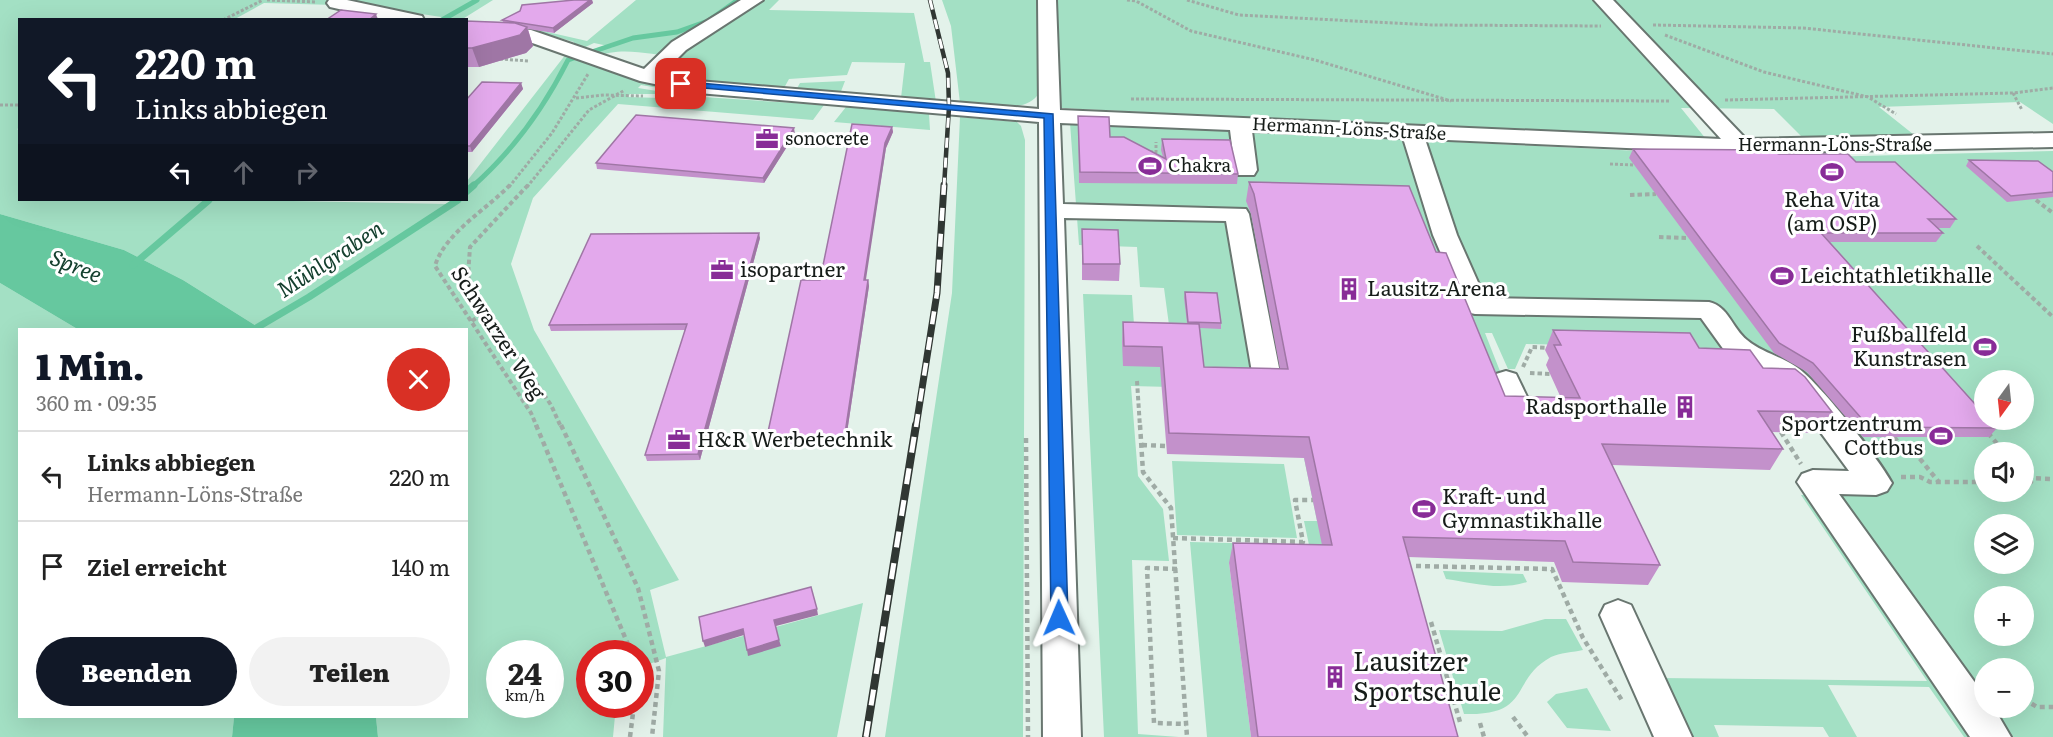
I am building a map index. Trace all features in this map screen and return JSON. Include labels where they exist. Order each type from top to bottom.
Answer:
[{"type":"street","points":[[652,79],[679,46],[754,0]]},
{"type":"street","points":[[1047,0],[1062,737]]},
{"type":"street","points":[[1603,0],[1740,146]]},
{"type":"street","points":[[336,3],[410,18]]},
{"type":"street","name":"Hermann-Löns-Straße","points":[[468,29],[524,34],[587,59],[652,79],[698,87],[1049,116],[1740,146],[2053,140]]},
{"type":"street","points":[[1240,124],[1246,170]]},
{"type":"street","points":[[1412,132],[1445,235],[1475,306],[1708,310],[1734,344],[1786,374],[1804,389],[1876,483],[1813,482]]},
{"type":"street","points":[[1053,211],[1236,214],[1267,378]]},
{"type":"street","points":[[1813,482],[1992,737]]},
{"type":"street","points":[[1618,615],[1673,737]]},
{"type":"path","points":[[227,18],[265,0],[336,3]]},
{"type":"path","points":[[1127,0],[1136,1],[1191,31],[1315,60],[1456,102]]},
{"type":"path","points":[[1659,33],[1764,72],[1868,97],[1896,114]]},
{"type":"path","points":[[497,58],[529,61]]},
{"type":"path","name":"Schwarzer Weg","points":[[587,59],[575,98],[536,159],[506,193],[448,241],[437,257],[435,266],[531,413],[626,640]]},
{"type":"path","points":[[652,79],[589,110],[522,194],[470,247],[468,276],[487,310],[551,405],[638,588],[659,671],[652,737]]},
{"type":"path","points":[[1128,99],[1456,102],[1698,101],[2013,93],[2053,88]]},
{"type":"path","points":[[2013,93],[2022,110]]},
{"type":"path","points":[[575,98],[617,95]]},
{"type":"path","points":[[0,105],[18,105]]},
{"type":"path","points":[[1140,152],[1156,152],[1156,142]]},
{"type":"path","points":[[1610,164],[1634,165]]},
{"type":"path","points":[[1630,195],[1656,194]]},
{"type":"path","points":[[2036,200],[2053,213]]},
{"type":"path","points":[[1659,237],[1688,238]]},
{"type":"path","points":[[1977,246],[2053,317]]},
{"type":"path","points":[[472,321],[487,310]]},
{"type":"path","points":[[1550,374],[1520,373],[1532,347],[1561,348]]},
{"type":"path","points":[[1137,381],[1143,472],[1171,508],[1187,737]]},
{"type":"path","points":[[1985,430],[1996,442]]},
{"type":"path","points":[[1781,432],[1813,482]]},
{"type":"path","points":[[1894,437],[1904,449],[1912,449],[1938,482]]},
{"type":"path","points":[[1142,445],[1166,446]]},
{"type":"path","points":[[1893,477],[1920,477],[1938,482],[1974,482]]},
{"type":"path","points":[[2034,478],[2053,479]]},
{"type":"path","points":[[1173,538],[1303,542],[1295,500],[1313,500]]},
{"type":"path","points":[[1416,566],[1552,569],[1556,573],[1578,630],[1596,664],[1625,704]]},
{"type":"path","points":[[1177,569],[1146,568],[1154,723],[1186,724]]},
{"type":"path","points":[[1431,622],[1460,722]]},
{"type":"path","points":[[2034,705],[2053,706]]},
{"type":"path","points":[[1513,717],[1528,737]]},
{"type":"path","points":[[630,737],[632,718]]},
{"type":"path","points":[[1480,723],[1484,737]]},
{"type":"shaded area","points":[[0,0],[493,0],[464,18],[448,18],[369,6],[264,3],[237,18],[18,18],[18,201],[297,201],[449,204],[451,201],[468,201],[468,180],[566,54],[645,82],[693,90],[827,102],[689,93],[641,85],[638,88],[676,94],[630,94],[627,97],[688,96],[824,105],[813,120],[618,104],[533,198],[511,264],[534,330],[679,580],[650,590],[666,657],[863,603],[837,737],[663,737],[666,658],[654,662],[654,640],[576,640],[576,718],[615,718],[613,737],[378,737],[376,718],[468,718],[468,328],[260,328],[183,280],[124,250],[0,214]]},
{"type":"shaded area","points":[[636,0],[779,0],[769,10],[914,13],[924,62],[930,62],[936,102],[901,98],[905,63],[852,62],[847,75],[789,79],[784,88],[707,84],[679,77],[670,71],[670,65],[680,56],[627,51],[595,57],[592,56],[600,52],[597,51],[613,47],[594,43],[581,49],[574,46],[574,42],[508,23],[587,41]]},
{"type":"shaded area","points":[[942,0],[1039,0],[1039,93],[1033,100],[1014,107],[960,103],[951,26]]},
{"type":"shaded area","points":[[1055,0],[2053,0],[2053,124],[2020,102],[1879,107],[1918,138],[1804,139],[1774,109],[1681,108],[1706,139],[1060,108]]},
{"type":"shaded area","points":[[845,81],[840,94],[796,90],[800,83]]},
{"type":"shaded area","points":[[846,107],[929,114],[930,130],[834,122]]},
{"type":"shaded area","points":[[960,117],[1017,122],[1021,126],[1025,140],[1023,737],[885,737],[952,293]]},
{"type":"shaded area","name":"Sportzentrum Cottbus","points":[[1070,123],[1740,156],[1823,157],[2053,151],[2053,737],[1964,737],[1929,687],[1828,685],[1857,737],[1829,737],[1823,727],[1714,725],[1719,737],[1687,737],[1660,678],[1927,681],[1801,495],[1871,492],[1799,395],[1575,345],[1526,344],[1515,369],[1508,369],[1492,333],[1485,333],[1507,389],[1489,395],[1131,386],[1138,476],[1163,509],[1169,561],[1132,560],[1138,734],[1179,737],[1104,737],[1083,294],[1132,295],[1134,325],[1169,325],[1164,288],[1140,287],[1137,247],[1079,245]]},
{"type":"shaded area","points":[[0,283],[76,328],[18,328],[18,718],[234,718],[232,737],[0,737]]},
{"type":"shaded area","points":[[1304,458],[1385,557],[1229,563],[1251,737],[1207,737],[1190,542],[1309,545],[1304,521],[1317,521]]},
{"type":"shaded area","points":[[1172,461],[1284,464],[1297,538],[1177,535]]},
{"type":"shaded area","points":[[1443,571],[1523,574],[1527,582],[1506,586],[1477,584],[1446,579]]},
{"type":"shaded area","points":[[1545,619],[1566,619],[1583,650],[1551,657],[1538,666],[1518,695],[1501,709],[1486,713],[1464,714],[1439,630],[1502,631]]},
{"type":"shaded area","points":[[1587,688],[1611,731],[1567,728],[1547,702],[1556,694]]},
{"type":"water","name":"Spree","points":[[0,214],[124,250],[183,280],[260,328],[76,328],[0,283]]},
{"type":"water","points":[[234,718],[376,718],[378,737],[232,737]]},
{"type":"building","points":[[590,0],[553,28],[502,20],[520,11],[522,5]]},
{"type":"building","points":[[341,10],[376,14],[371,18],[329,18]]},
{"type":"building","points":[[468,21],[515,23],[527,27],[520,35],[468,48]]},
{"type":"building","points":[[482,82],[521,83],[470,146],[468,146],[468,98]]},
{"type":"building","points":[[636,115],[794,128],[763,178],[596,163]]},
{"type":"building","name":"Chakra","points":[[1078,116],[1109,117],[1110,137],[1124,137],[1166,159],[1162,139],[1230,140],[1238,174],[1080,172]]},
{"type":"building","points":[[852,124],[892,127],[885,143],[864,280],[868,280],[844,440],[766,441],[801,280],[820,280]]},
{"type":"building","name":"Leichtathletikhalle","points":[[1633,149],[1768,150],[1779,154],[1848,154],[1856,162],[1895,162],[1956,219],[1928,219],[1943,233],[1821,233],[1974,403],[1974,428],[1869,427],[1813,363],[1779,343]]},
{"type":"building","points":[[1969,160],[2038,161],[2053,172],[2053,192],[2011,196]]},
{"type":"building","points":[[1249,182],[1409,186],[1436,252],[1446,253],[1505,396],[1580,398],[1554,345],[1561,345],[1553,330],[1690,333],[1699,348],[1750,350],[1763,368],[1795,369],[1805,377],[1832,412],[1758,411],[1783,449],[1602,444],[1660,565],[1573,562],[1565,541],[1403,537],[1458,737],[1258,737],[1233,543],[1332,545],[1309,437],[1169,433],[1162,347],[1124,346],[1123,322],[1199,324],[1204,367],[1288,369],[1254,194]]},
{"type":"building","points":[[1082,229],[1118,230],[1120,264],[1083,264]]},
{"type":"building","points":[[759,233],[698,454],[645,455],[687,324],[549,325],[591,234]]},
{"type":"building","points":[[1185,292],[1217,293],[1221,323],[1188,322]]},
{"type":"building","points":[[811,587],[817,609],[774,620],[779,640],[747,650],[743,629],[703,641],[699,617]]},
{"type":"waterway","points":[[446,18],[477,0]]},
{"type":"waterway","name":"Mühlgraben","points":[[472,187],[514,144],[549,95],[568,60],[633,38],[677,32],[708,21],[738,0]]},
{"type":"waterway","name":"Mühlgraben","points":[[468,190],[474,185]]},
{"type":"waterway","points":[[133,265],[208,201]]},
{"type":"waterway","name":"Mühlgraben","points":[[256,328],[309,297],[456,201]]},
{"type":"railway","points":[[930,0],[948,73],[949,107],[944,187]]},
{"type":"railway","points":[[916,427],[937,293],[944,185]]},
{"type":"railway","points":[[866,737],[916,425]]},
{"type":"place","name":"sonocrete","points":[[767,139]]},
{"type":"place","name":"Chakra","points":[[1150,166]]},
{"type":"place","name":"Reha Vita (am OSP)","points":[[1832,172]]},
{"type":"place","name":"isopartner","points":[[722,270]]},
{"type":"place","name":"Leichtathletikhalle","points":[[1782,276]]},
{"type":"place","name":"Lausitz-Arena","points":[[1349,289]]},
{"type":"place","name":"Fußballfeld Kunstrasen","points":[[1985,347]]},
{"type":"place","name":"Radsporthalle","points":[[1685,407]]},
{"type":"place","name":"Sportzentrum Cottbus","points":[[1941,436]]},
{"type":"place","name":"H&R Werbetechnik","points":[[679,440]]},
{"type":"place","name":"Kraft- und Gymnastikhalle","points":[[1424,509]]},
{"type":"place","name":"Lausitzer Sportschule","points":[[1335,677]]},
{"type":"route","points":[[681,84],[1049,116],[1053,211],[1059,618]]}]
